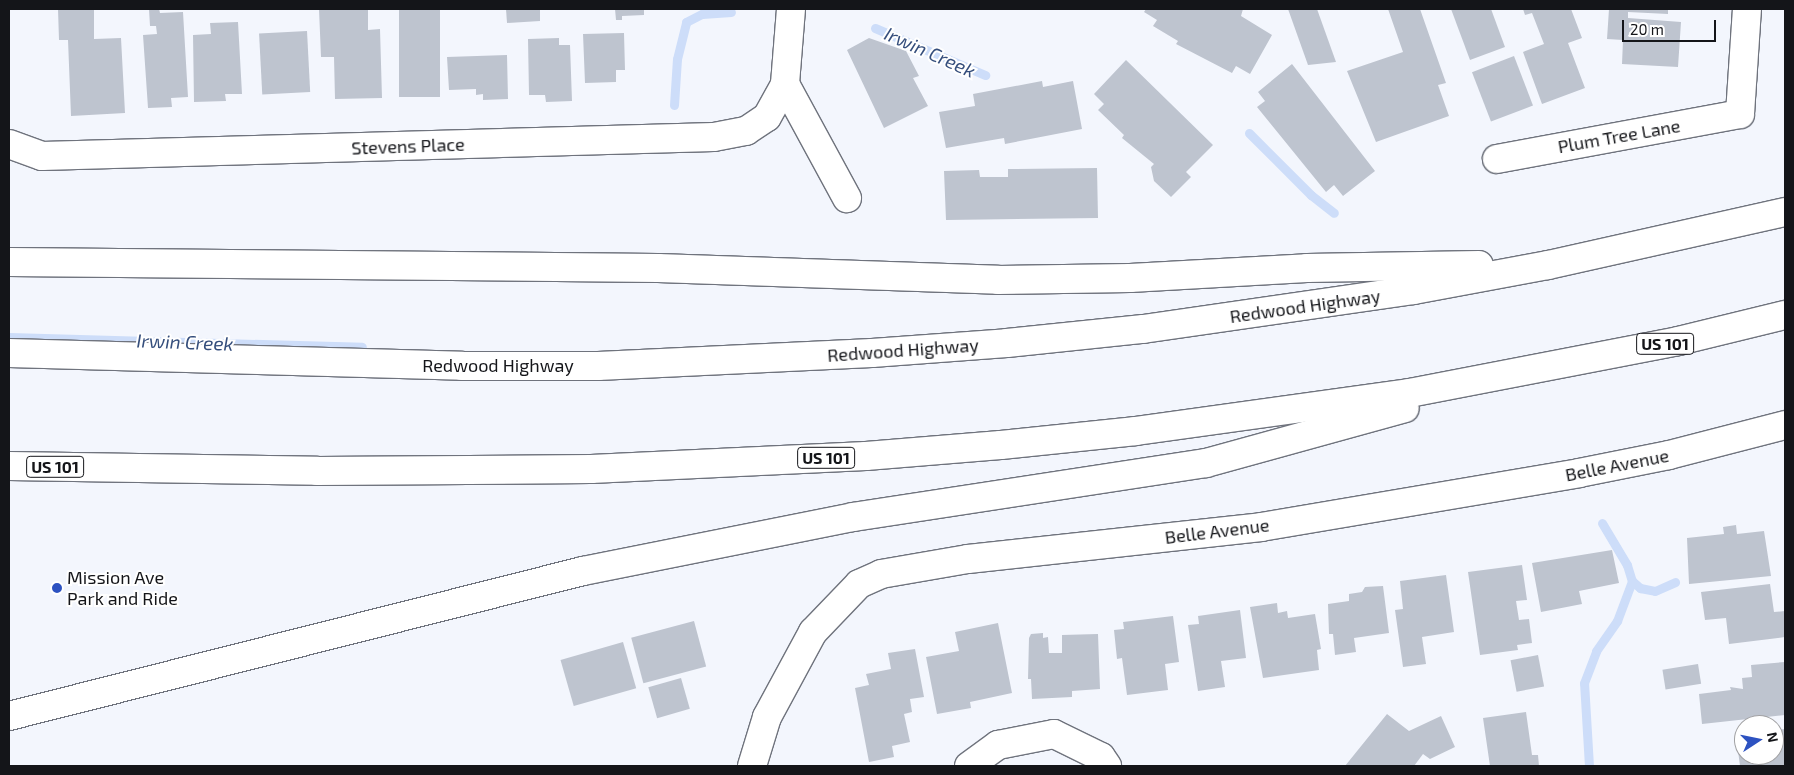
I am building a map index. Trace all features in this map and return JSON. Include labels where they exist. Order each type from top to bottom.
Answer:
[{"type":"main road","points":[[791,9],[785,84],[847,198]]},
{"type":"main road","name":"Plum Tree Lane","points":[[1497,159],[1740,114],[1747,9]]},
{"type":"main road","name":"Stevens Place","points":[[9,144],[42,156],[714,137],[746,131],[767,117],[785,84]]},
{"type":"main road","name":"Redwood Highway","points":[[9,353],[367,364],[598,366],[872,354],[1007,343],[1279,311],[1548,265],[1785,212]]},
{"type":"main road","points":[[9,262],[658,268],[998,280],[1130,278],[1371,266],[1548,265]]},
{"type":"main road","name":"US 101","points":[[9,466],[464,472],[730,464],[866,456],[1146,430],[1409,393],[1544,369],[1785,316]]},
{"type":"main road","points":[[9,716],[516,587],[673,552],[902,508],[1206,463],[1544,369]]},
{"type":"main road","name":"Belle Avenue","points":[[752,766],[767,717],[813,632],[858,584],[881,574],[968,559],[1261,527],[1579,473],[1670,454],[1785,425]]},
{"type":"main road","points":[[969,766],[998,745],[1054,734],[1101,757],[1108,766]]},
{"type":"building","points":[[58,9],[94,9],[94,39],[121,38],[125,113],[71,116],[68,40],[59,40]]},
{"type":"building","points":[[149,9],[159,9],[160,13],[183,12],[188,97],[171,98],[172,107],[148,108],[143,35],[157,34],[156,26],[150,26]]},
{"type":"building","points":[[319,9],[368,9],[368,30],[380,29],[382,98],[335,99],[334,57],[321,57]]},
{"type":"building","points":[[399,9],[440,9],[440,97],[399,97]]},
{"type":"building","points":[[506,9],[540,9],[540,21],[507,23]]},
{"type":"building","points":[[615,9],[644,9],[644,15],[622,16],[622,20],[616,20]]},
{"type":"building","points":[[1146,9],[1243,9],[1241,16],[1272,35],[1250,74],[1236,66],[1232,73],[1176,44],[1178,41],[1153,26],[1157,20],[1144,12]]},
{"type":"building","points":[[1288,9],[1317,9],[1336,62],[1308,65]]},
{"type":"building","points":[[1388,9],[1420,9],[1446,83],[1438,85],[1449,116],[1376,142],[1347,71],[1403,52]]},
{"type":"building","points":[[1451,9],[1491,9],[1505,47],[1470,60]]},
{"type":"building","points":[[1523,9],[1571,9],[1582,38],[1568,43],[1585,88],[1542,104],[1523,52],[1544,44],[1532,13],[1525,15]]},
{"type":"building","points":[[1609,9],[1668,9],[1668,14],[1628,12],[1628,18],[1681,22],[1678,67],[1622,64],[1623,40],[1607,39]]},
{"type":"building","points":[[238,22],[242,94],[225,94],[226,101],[194,102],[193,35],[211,34],[210,23]]},
{"type":"building","points":[[307,31],[310,92],[262,94],[259,34]]},
{"type":"building","points":[[624,33],[625,70],[616,70],[616,82],[585,83],[583,34]]},
{"type":"building","points":[[559,38],[559,45],[570,45],[572,101],[546,102],[545,95],[529,95],[528,39]]},
{"type":"building","points":[[869,38],[906,51],[919,76],[913,78],[928,106],[884,128],[847,50]]},
{"type":"building","points":[[507,55],[508,99],[483,100],[483,94],[476,95],[476,89],[449,90],[447,57]]},
{"type":"building","points":[[1514,56],[1533,105],[1491,122],[1472,72]]},
{"type":"building","points":[[1126,60],[1213,145],[1186,172],[1191,177],[1171,197],[1154,181],[1151,167],[1154,164],[1122,138],[1124,135],[1098,110],[1104,104],[1094,94]]},
{"type":"building","points":[[1292,64],[1375,171],[1343,196],[1334,185],[1326,192],[1257,107],[1265,101],[1258,92]]},
{"type":"building","points":[[1042,81],[1043,87],[1073,81],[1082,129],[1005,144],[1004,138],[946,148],[939,112],[975,106],[973,94]]},
{"type":"building","points":[[1097,168],[1098,218],[946,220],[944,171],[979,170],[980,177],[1008,177],[1008,169]]},
{"type":"building","points":[[1736,525],[1737,534],[1764,531],[1771,576],[1689,584],[1687,538],[1724,534],[1723,527]]},
{"type":"building","points":[[1612,550],[1619,583],[1579,591],[1582,604],[1541,612],[1532,563]]},
{"type":"building","points":[[1522,565],[1527,600],[1516,601],[1519,620],[1529,619],[1532,643],[1517,645],[1518,650],[1480,655],[1468,572]]},
{"type":"building","points":[[1446,575],[1454,632],[1422,637],[1426,664],[1403,667],[1395,610],[1403,609],[1400,581]]},
{"type":"building","points":[[1770,584],[1774,612],[1785,611],[1785,637],[1729,644],[1726,618],[1705,620],[1701,592]]},
{"type":"building","points":[[1383,586],[1389,633],[1354,638],[1356,652],[1335,655],[1333,634],[1329,634],[1328,604],[1349,601],[1349,594],[1362,592],[1365,587]]},
{"type":"building","points":[[1277,603],[1278,613],[1287,611],[1288,618],[1315,614],[1321,649],[1317,650],[1319,670],[1263,678],[1250,607]]},
{"type":"building","points":[[1240,610],[1246,658],[1221,661],[1225,687],[1198,691],[1188,625],[1199,624],[1198,616]]},
{"type":"building","points":[[1173,616],[1179,662],[1165,664],[1168,690],[1127,695],[1122,658],[1117,659],[1114,630],[1124,629],[1123,622]]},
{"type":"building","points":[[694,621],[706,666],[643,683],[631,638]]},
{"type":"building","points":[[998,623],[1012,693],[970,702],[971,708],[937,714],[926,657],[959,651],[955,632]]},
{"type":"building","points":[[1043,633],[1043,638],[1048,637],[1049,653],[1062,653],[1062,635],[1098,634],[1100,689],[1072,691],[1072,697],[1032,699],[1031,679],[1028,679],[1029,638],[1031,634]]},
{"type":"building","points":[[623,642],[636,688],[574,706],[561,660]]},
{"type":"building","points":[[915,649],[924,697],[910,699],[912,712],[904,714],[910,742],[892,746],[894,757],[869,762],[855,688],[869,685],[866,674],[891,669],[888,653]]},
{"type":"building","points":[[1538,655],[1544,686],[1517,692],[1511,660]]},
{"type":"building","points":[[1785,662],[1785,715],[1734,715],[1734,721],[1702,724],[1699,694],[1731,690],[1730,687],[1743,689],[1742,678],[1752,677],[1751,665]]},
{"type":"building","points":[[1698,664],[1701,684],[1666,689],[1662,670]]},
{"type":"building","points":[[681,678],[690,709],[657,718],[648,687]]},
{"type":"building","points":[[1526,712],[1532,755],[1538,755],[1539,766],[1490,766],[1483,718]]},
{"type":"building","points":[[1387,714],[1409,731],[1441,716],[1455,747],[1430,759],[1423,754],[1414,766],[1345,766]]},
{"type":"building","points":[[1784,729],[1785,766],[1740,766],[1784,765]]},
{"type":"waterway","name":"Irwin Creek","points":[[674,105],[677,59],[686,22],[702,14],[731,12]]},
{"type":"waterway","name":"Irwin Creek","points":[[875,28],[985,75]]},
{"type":"waterway","name":"Irwin Creek","points":[[1249,133],[1311,195],[1334,213]]},
{"type":"waterway","name":"Irwin Creek","points":[[9,337],[362,347]]},
{"type":"waterway","name":"Irwin Creek","points":[[1602,523],[1627,565],[1632,581],[1640,588],[1655,591],[1675,582]]},
{"type":"waterway","points":[[1589,766],[1584,683],[1596,651],[1617,621],[1632,581]]},
{"type":"place","name":"Mission Ave Park and Ride","points":[[57,588]]}]
